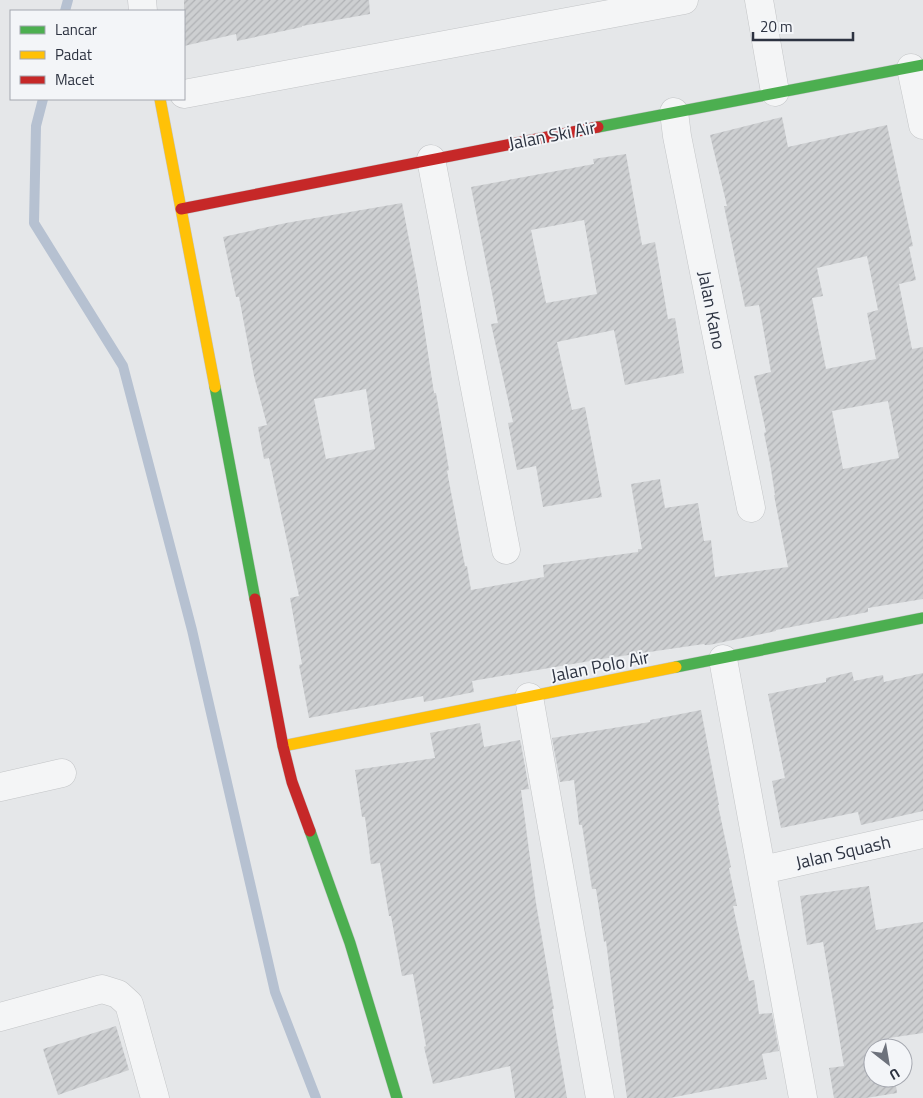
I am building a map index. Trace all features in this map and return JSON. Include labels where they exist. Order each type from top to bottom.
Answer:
[{"type":"street","points":[[185,94],[684,0]]},
{"type":"street","points":[[759,0],[775,92]]},
{"type":"street","points":[[917,67],[923,125]]},
{"type":"street","name":"Jalan Ski Air","points":[[181,209],[431,158],[775,92],[917,67]]},
{"type":"street","points":[[160,100],[283,746],[292,782],[350,943],[397,1098]]},
{"type":"street","name":"Jalan Kano","points":[[674,112],[677,136],[751,508]]},
{"type":"street","points":[[431,158],[506,550]]},
{"type":"street","name":"Jalan Polo Air","points":[[283,746],[923,618]]},
{"type":"street","points":[[723,659],[762,870],[800,1097]]},
{"type":"street","points":[[529,697],[600,1098]]},
{"type":"street","points":[[0,787],[62,773]]},
{"type":"street","name":"Jalan Squash","points":[[762,870],[923,834]]},
{"type":"street","points":[[0,1016],[102,989],[118,994],[129,1004],[155,1098]]},
{"type":"building","points":[[184,0],[369,0],[370,14],[302,26],[237,41],[236,34],[185,46]]},
{"type":"building","points":[[782,117],[788,147],[887,125],[913,246],[909,247],[916,280],[899,284],[912,349],[923,347],[923,599],[868,608],[868,612],[709,645],[704,644],[608,658],[472,681],[474,692],[424,702],[423,696],[309,718],[299,665],[302,664],[290,598],[299,596],[269,458],[264,459],[258,427],[267,425],[254,376],[239,297],[236,297],[223,237],[286,223],[402,203],[449,470],[447,471],[471,590],[544,577],[543,565],[638,552],[638,549],[642,549],[631,484],[660,479],[665,508],[698,503],[704,541],[711,540],[715,577],[788,567],[774,495],[764,433],[766,432],[754,376],[771,372],[759,305],[745,307],[724,206],[727,206],[710,135]],"holes":[[[867,256],[878,310],[867,313],[876,359],[826,369],[812,298],[823,296],[817,268]],[[366,389],[375,449],[326,459],[314,399]],[[888,401],[899,458],[843,469],[832,411]]]},
{"type":"building","points":[[626,154],[642,245],[655,242],[668,319],[675,318],[684,373],[625,385],[614,330],[557,342],[572,410],[585,407],[602,497],[543,507],[536,466],[517,470],[508,423],[513,422],[491,324],[498,323],[471,187],[594,164],[593,159]],"holes":[[[584,220],[597,294],[546,303],[531,230]]]},
{"type":"building","points":[[852,672],[854,681],[883,675],[884,682],[923,673],[923,811],[861,825],[858,812],[781,828],[772,781],[785,778],[768,694],[826,682],[826,678]]},
{"type":"building","points":[[701,710],[731,867],[729,868],[737,906],[733,906],[749,981],[754,980],[759,1014],[772,1013],[779,1051],[762,1054],[767,1079],[670,1098],[627,1098],[606,941],[604,942],[596,889],[592,889],[582,825],[579,825],[574,780],[560,782],[552,738],[650,722],[650,720]]},
{"type":"building","points":[[480,723],[484,747],[520,740],[521,744],[529,789],[521,790],[536,903],[567,1098],[515,1098],[510,1066],[433,1084],[424,1047],[426,1046],[413,974],[402,976],[380,863],[371,864],[365,817],[362,817],[355,770],[435,758],[430,733]]},
{"type":"building","points":[[869,886],[876,930],[923,922],[923,1033],[889,1038],[863,1038],[863,1088],[896,1088],[897,1093],[866,1098],[834,1098],[829,1068],[844,1066],[823,942],[807,945],[800,896]]},
{"type":"building","points":[[116,1026],[129,1070],[58,1095],[43,1049]]},
{"type":"waterway","points":[[65,10],[68,0]]},
{"type":"waterway","points":[[43,100],[36,126],[34,223],[123,366],[192,630],[275,992],[316,1098]]},
{"type":"traffic: fast","points":[[598,127],[923,65]]},
{"type":"traffic: fast","points":[[215,387],[255,599]]},
{"type":"traffic: fast","points":[[676,667],[923,618]]},
{"type":"traffic: fast","points":[[310,831],[350,943],[397,1098]]},
{"type":"traffic: slow","points":[[160,100],[215,387]]},
{"type":"traffic: slow","points":[[283,746],[676,667]]},
{"type":"traffic: jam","points":[[181,209],[598,127]]},
{"type":"traffic: jam","points":[[255,599],[283,746],[292,782],[310,831]]}]
